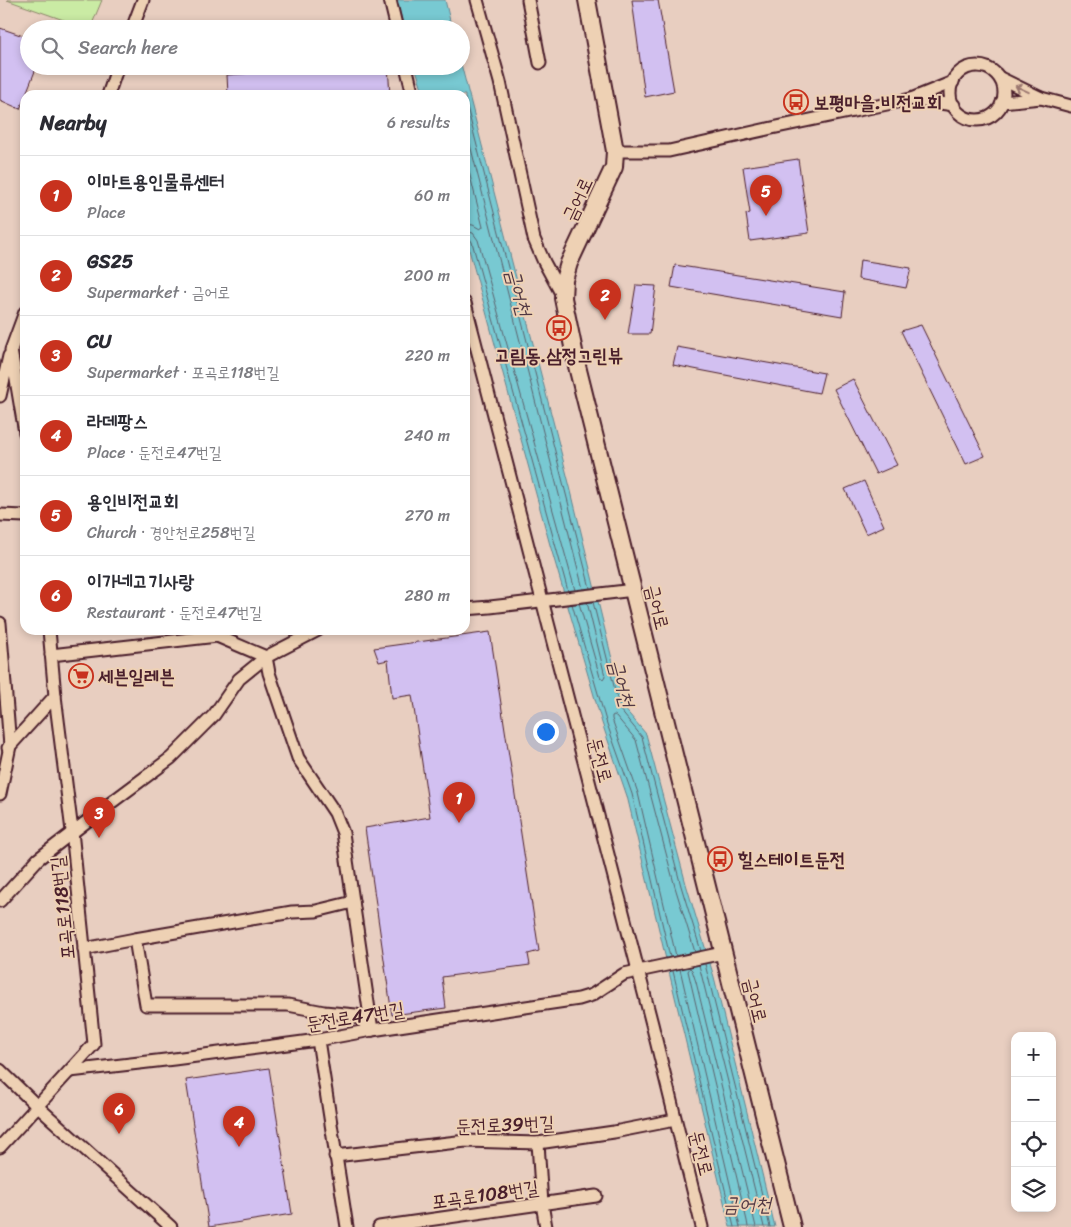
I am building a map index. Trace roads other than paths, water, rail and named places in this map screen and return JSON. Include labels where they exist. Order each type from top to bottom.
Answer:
[{"type":"street","points":[[135,20],[143,0]]},
{"type":"street","points":[[390,0],[395,20]]},
{"type":"street","points":[[477,0],[500,82],[534,239],[563,298]]},
{"type":"street","points":[[528,0],[540,63]]},
{"type":"street","name":"금어로","points":[[587,0],[616,151],[614,167],[569,263],[564,280],[563,298],[627,591],[723,954],[792,1227]]},
{"type":"street","points":[[1000,78],[1004,93],[1002,102],[991,115],[983,119],[966,117],[954,105],[951,97],[951,88],[959,73],[966,68],[983,66],[1000,78],[1041,98],[1071,106]]},
{"type":"street","points":[[110,90],[115,75]]},
{"type":"street","points":[[408,75],[412,90]]},
{"type":"street","points":[[616,151],[669,151],[911,99],[953,82]]},
{"type":"street","points":[[1002,102],[1041,98]]},
{"type":"street","points":[[911,99],[954,105]]},
{"type":"street","name":"둔전로","points":[[470,322],[702,1227]]},
{"type":"street","points":[[0,396],[3,369],[20,326]]},
{"type":"street","points":[[11,350],[20,403]]},
{"type":"street","points":[[0,515],[20,516]]},
{"type":"street","points":[[470,609],[627,591]]},
{"type":"street","points":[[0,623],[10,746],[0,794]]},
{"type":"street","name":"포곡로118번길","points":[[0,1147],[94,1044],[49,635]]},
{"type":"street","points":[[0,901],[38,859],[72,831],[171,758],[214,715],[239,679],[266,657],[308,635]]},
{"type":"street","points":[[51,655],[217,636],[266,657]]},
{"type":"street","points":[[266,657],[269,673],[298,758],[335,813],[343,833],[372,1030]]},
{"type":"street","points":[[0,757],[55,696]]},
{"type":"street","points":[[84,949],[292,912],[316,911],[353,902]]},
{"type":"street","points":[[134,939],[146,1005],[288,1005],[324,1012],[356,1015],[372,1030]]},
{"type":"street","name":"둔전로47번길","points":[[70,1071],[318,1040],[579,999],[592,995],[624,974],[723,954]]},
{"type":"street","points":[[318,1040],[347,1227]]},
{"type":"street","points":[[0,1070],[171,1227]]},
{"type":"street","name":"둔전로39번길","points":[[335,1156],[466,1141],[538,1143],[614,1132],[675,1120]]},
{"type":"street","points":[[538,1143],[542,1204],[546,1227]]},
{"type":"street","name":"포곡로108번길","points":[[383,1227],[596,1196]]},
{"type":"water","points":[[397,0],[445,0],[450,20],[402,20]]},
{"type":"water","name":"금어천","points":[[418,75],[464,75],[468,90],[422,90]]},
{"type":"water","name":"금어천","points":[[470,99],[570,487],[624,708],[646,734],[686,884],[714,977],[775,1227],[730,1227],[627,796],[602,723],[550,545],[470,253]]},
{"type":"place","name":"보평마을.비전교회","points":[[796,102]]},
{"type":"place","name":"용인비전교회","points":[[766,216]]},
{"type":"place","name":"GS25","points":[[605,320]]},
{"type":"place","name":"고림동.삼정그린뷰","points":[[559,328]]},
{"type":"place","name":"세븐일레븐","points":[[81,676]]},
{"type":"place","name":"이마트용인물류센터","points":[[459,823]]},
{"type":"place","name":"CU","points":[[99,838]]},
{"type":"place","name":"힐스테이트둔전","points":[[720,859]]},
{"type":"place","name":"이가네고기사랑","points":[[119,1134]]},
{"type":"place","name":"라데팡스","points":[[239,1147]]}]
